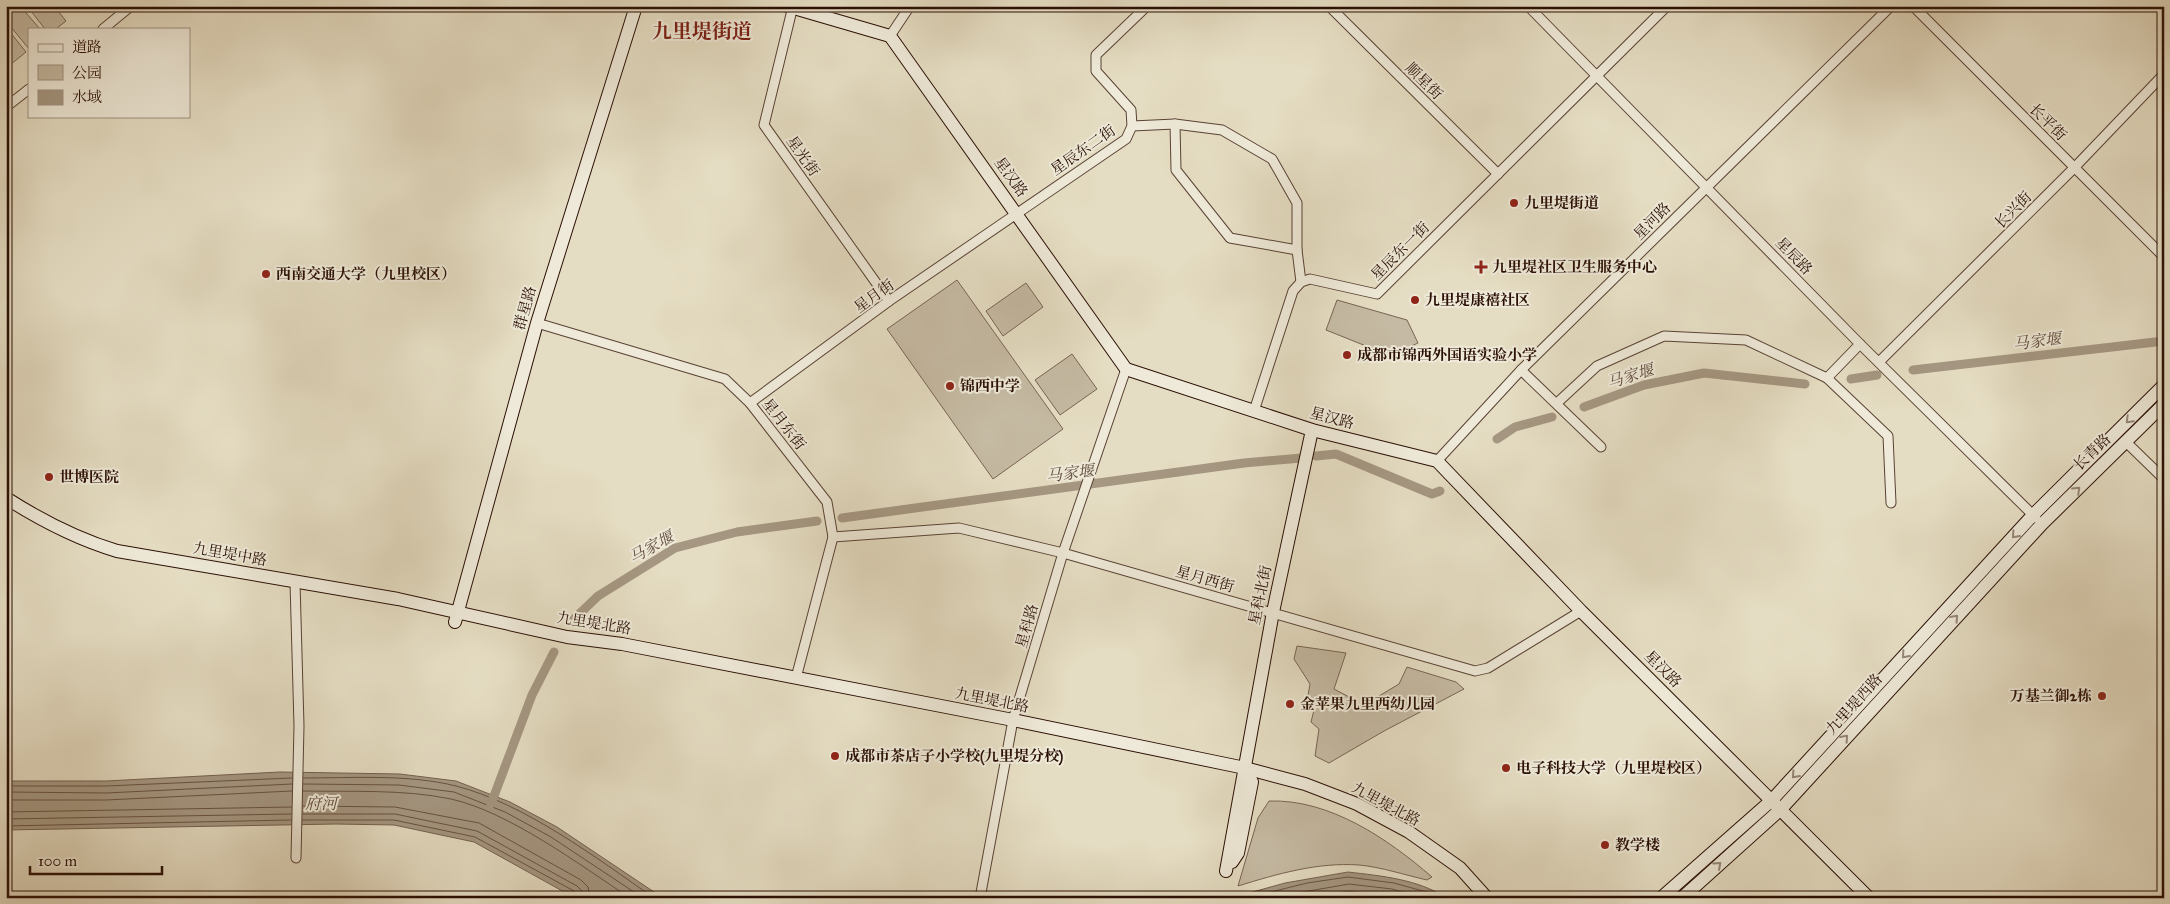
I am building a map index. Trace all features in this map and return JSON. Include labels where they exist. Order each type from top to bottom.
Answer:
[{"type":"street","points":[[104,28],[131,6]]},
{"type":"street","name":"群星路","points":[[457,617],[537,323],[636,6]]},
{"type":"street","points":[[791,7],[890,36],[910,6]]},
{"type":"street","name":"星辰东二街","points":[[1016,213],[1126,139],[1132,126],[1131,110],[1096,71],[1096,55],[1147,6]]},
{"type":"street","name":"顺星街","points":[[1329,6],[1498,174]]},
{"type":"street","name":"星辰路","points":[[1528,6],[1860,344],[2038,519]]},
{"type":"street","name":"星辰东一街","points":[[1301,282],[1310,279],[1377,294],[1598,77],[1667,6]]},
{"type":"street","name":"星河路","points":[[1437,461],[1521,370],[1891,6]]},
{"type":"street","name":"长平街","points":[[1913,6],[2164,257]]},
{"type":"street","name":"星光街","points":[[791,7],[764,126],[889,301]]},
{"type":"street","name":"星汉路","points":[[890,36],[1126,369],[1312,430],[1437,461],[1581,610],[1869,898]]},
{"type":"street","name":"长兴街","points":[[1879,362],[2074,168],[2164,74]]},
{"type":"street","points":[[6,107],[28,90]]},
{"type":"street","points":[[1132,126],[1175,124],[1222,130],[1272,159],[1297,203],[1301,282],[1293,291],[1254,411]]},
{"type":"street","points":[[1175,124],[1176,170],[1230,238],[1298,250]]},
{"type":"street","name":"星月街","points":[[750,403],[889,301],[1016,213]]},
{"type":"street","name":"星月东街","points":[[537,323],[725,379],[750,403],[827,502],[832,537],[796,678]]},
{"type":"street","points":[[1557,404],[1597,366],[1664,336],[1746,340],[1827,378],[1888,436],[1891,503]]},
{"type":"street","points":[[1827,378],[1860,344]]},
{"type":"street","name":"星科路","points":[[980,898],[1013,720],[1063,553],[1126,369]]},
{"type":"street","points":[[1521,370],[1601,447]]},
{"type":"street","points":[[2038,519],[2164,385]]},
{"type":"street","name":"长青路","points":[[2038,519],[2126,442],[2164,404]]},
{"type":"street","name":"星科北街","points":[[1245,768],[1252,782],[1238,853],[1226,871],[1273,612],[1312,430]]},
{"type":"street","points":[[2126,442],[2164,479]]},
{"type":"street","name":"九里堤中路","points":[[6,498],[68,533],[117,552],[295,582],[457,617]]},
{"type":"street","name":"九里堤西路","points":[[1682,898],[1776,805],[2038,519]]},
{"type":"street","name":"星月西街","points":[[832,537],[959,528],[1063,553],[1475,671],[1488,668],[1581,610]]},
{"type":"street","points":[[295,582],[298,750],[297,855]]},
{"type":"street","name":"九里堤北路","points":[[457,617],[567,637],[622,644],[1013,720],[1245,768],[1305,784],[1357,804],[1409,832],[1460,868],[1487,898]]},
{"type":"street","points":[[1661,898],[1776,805]]},
{"type":"green space","points":[[20,6],[39,28],[28,28],[28,48],[6,21],[6,17]]},
{"type":"green space","points":[[27,6],[54,6],[66,21],[57,28],[44,28]]},
{"type":"green space","points":[[6,27],[26,52],[10,65],[6,61]]},
{"type":"green space","points":[[957,280],[1063,429],[993,479],[887,329]]},
{"type":"green space","points":[[1026,283],[1043,307],[1003,336],[986,311]]},
{"type":"green space","points":[[1337,300],[1407,320],[1418,343],[1391,356],[1326,330]]},
{"type":"green space","points":[[1072,354],[1097,389],[1060,415],[1035,380]]},
{"type":"green space","points":[[1297,646],[1346,653],[1334,689],[1351,698],[1359,708],[1399,684],[1407,667],[1456,682],[1464,689],[1384,731],[1329,763],[1315,756],[1319,729],[1311,722],[1315,706],[1307,701],[1310,684],[1294,659]]},
{"type":"green space","points":[[1269,801],[1292,802],[1336,814],[1357,824],[1397,849],[1432,877],[1427,880],[1376,867],[1359,865],[1328,865],[1268,877],[1238,886],[1258,818]]},
{"type":"water","name":"府河","points":[[280,772],[400,774],[456,781],[510,802],[557,827],[663,898],[575,898],[474,842],[394,825],[336,824],[6,830],[6,781],[106,781]]},
{"type":"water","points":[[1348,872],[1411,882],[1424,886],[1447,898],[1231,898],[1285,883]]},
{"type":"waterway","name":"马家堰","points":[[1913,370],[2164,341]]},
{"type":"waterway","name":"马家堰","points":[[1584,407],[1644,385],[1704,373],[1805,384]]},
{"type":"waterway","name":"马家堰","points":[[1851,379],[1877,375]]},
{"type":"waterway","name":"马家堰","points":[[1497,439],[1515,427],[1552,417]]},
{"type":"waterway","name":"马家堰","points":[[1316,456],[1336,454],[1432,494],[1440,491]]},
{"type":"waterway","name":"马家堰","points":[[842,518],[1244,463],[1301,458]]},
{"type":"waterway","name":"马家堰","points":[[573,620],[598,596],[675,548],[737,532],[817,521]]},
{"type":"waterway","name":"马家堰","points":[[491,804],[532,695],[554,652]]},
{"type":"place","name":"九里堤街道","points":[[1514,203]]},
{"type":"place","name":"九里堤社区卫生服务中心","points":[[1481,267]]},
{"type":"place","name":"西南交通大学（九里校区）","points":[[266,274]]},
{"type":"place","name":"九里堤康禧社区","points":[[1415,300]]},
{"type":"place","name":"成都市锦西外国语实验小学","points":[[1347,355]]},
{"type":"place","name":"锦西中学","points":[[950,386]]},
{"type":"place","name":"世博医院","points":[[49,477]]},
{"type":"place","name":"万基兰御2栋","points":[[2102,696]]},
{"type":"place","name":"金苹果九里西幼儿园","points":[[1290,704]]},
{"type":"place","name":"成都市茶店子小学校(九里堤分校)","points":[[835,756]]},
{"type":"place","name":"电子科技大学（九里堤校区）","points":[[1506,768]]},
{"type":"place","name":"教学楼","points":[[1605,845]]},
{"type":"district","name":"九里堤街道","points":[[702,31]]}]
